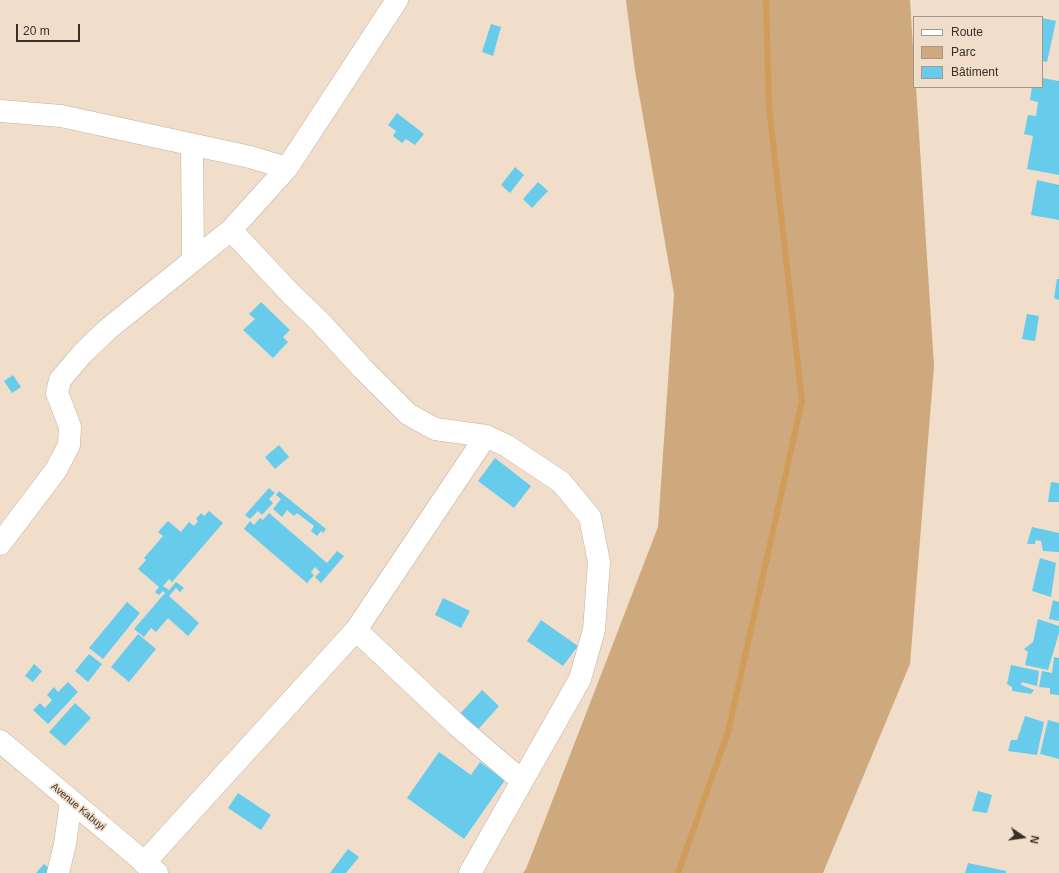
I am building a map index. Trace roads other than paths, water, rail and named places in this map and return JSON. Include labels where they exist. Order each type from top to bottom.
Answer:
[{"type":"street","points":[[0,544],[56,470],[69,445],[70,427],[57,393],[60,380],[82,354],[108,329],[231,230],[287,168],[396,0]]},
{"type":"street","points":[[0,111],[61,116],[250,157],[287,168]]},
{"type":"street","points":[[192,144],[193,260]]},
{"type":"street","points":[[231,230],[363,369],[408,414],[435,428],[486,436],[507,446],[561,482],[590,518],[600,562],[594,630],[580,679],[470,873]]},
{"type":"street","points":[[150,868],[356,630],[486,436]]},
{"type":"street","points":[[356,630],[459,726],[522,781]]},
{"type":"street","name":"Avenue Kabuyi","points":[[0,741],[150,868]]},
{"type":"street","points":[[58,873],[65,844],[71,801]]},
{"type":"waterway","points":[[678,873],[728,732],[802,401],[769,108],[766,0]]}]
